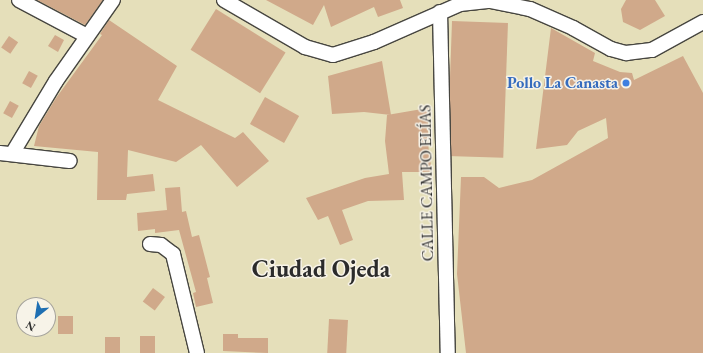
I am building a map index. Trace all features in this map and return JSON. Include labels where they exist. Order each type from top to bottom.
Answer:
[{"type":"street","points":[[19,0],[87,36]]},
{"type":"street","points":[[70,161],[6,154],[113,0]]},
{"type":"street","points":[[224,0],[308,49],[333,55],[374,42],[460,4],[490,1],[530,9],[573,28],[612,49],[626,53],[652,50],[703,22]]},
{"type":"street","name":"CALLE CAMPO ELÍAS","points":[[440,12],[448,353]]},
{"type":"street","points":[[150,244],[161,245],[173,254],[197,353]]},
{"type":"building","points":[[37,0],[103,0],[85,25]]},
{"type":"building","points":[[266,0],[400,0],[403,8],[378,17],[374,7],[331,27],[324,5],[313,25]]},
{"type":"building","points":[[626,0],[655,0],[665,16],[640,30],[623,22],[621,9]]},
{"type":"building","points":[[216,9],[286,52],[260,93],[191,50]]},
{"type":"building","points":[[109,20],[177,66],[158,100],[235,138],[243,132],[269,161],[237,187],[201,145],[176,162],[128,150],[127,177],[153,174],[155,191],[127,194],[126,200],[97,200],[98,152],[34,146],[39,126],[56,98],[102,35],[100,34]]},
{"type":"building","points":[[452,21],[508,23],[503,158],[447,156]]},
{"type":"building","points":[[551,28],[595,53],[593,61],[620,72],[632,73],[634,80],[683,56],[703,93],[703,353],[466,353],[457,274],[461,177],[484,177],[499,188],[532,180],[608,138],[606,118],[578,131],[567,145],[536,149]]},
{"type":"building","points":[[55,35],[64,40],[58,52],[48,46]]},
{"type":"building","points":[[9,36],[18,42],[10,54],[1,48]]},
{"type":"building","points":[[382,61],[391,115],[364,112],[332,114],[328,76]]},
{"type":"building","points":[[29,71],[38,76],[31,88],[22,83]]},
{"type":"building","points":[[265,97],[299,116],[284,143],[250,124]]},
{"type":"building","points":[[10,101],[19,106],[12,118],[3,113]]},
{"type":"building","points":[[428,108],[428,144],[432,172],[402,172],[404,200],[368,201],[342,210],[353,240],[340,245],[328,216],[318,220],[306,198],[365,178],[389,174],[385,141],[387,115]]},
{"type":"building","points":[[180,187],[182,212],[186,211],[192,237],[199,235],[210,277],[207,278],[213,303],[196,307],[193,293],[196,292],[179,230],[155,233],[155,229],[138,231],[137,213],[167,210],[165,188]]},
{"type":"building","points":[[153,288],[165,297],[155,311],[143,302]]},
{"type":"building","points":[[58,316],[73,316],[73,334],[58,334]]},
{"type":"building","points":[[329,319],[348,320],[346,353],[327,353]]},
{"type":"building","points":[[223,334],[238,334],[238,338],[268,338],[268,353],[223,351]]},
{"type":"building","points":[[140,336],[155,336],[155,353],[140,353]]},
{"type":"building","points":[[105,337],[120,337],[120,353],[105,353]]},
{"type":"place","name":"Pollo La Canasta","points":[[626,83]]},
{"type":"district","name":"Ciudad Ojeda","points":[[321,269]]}]
